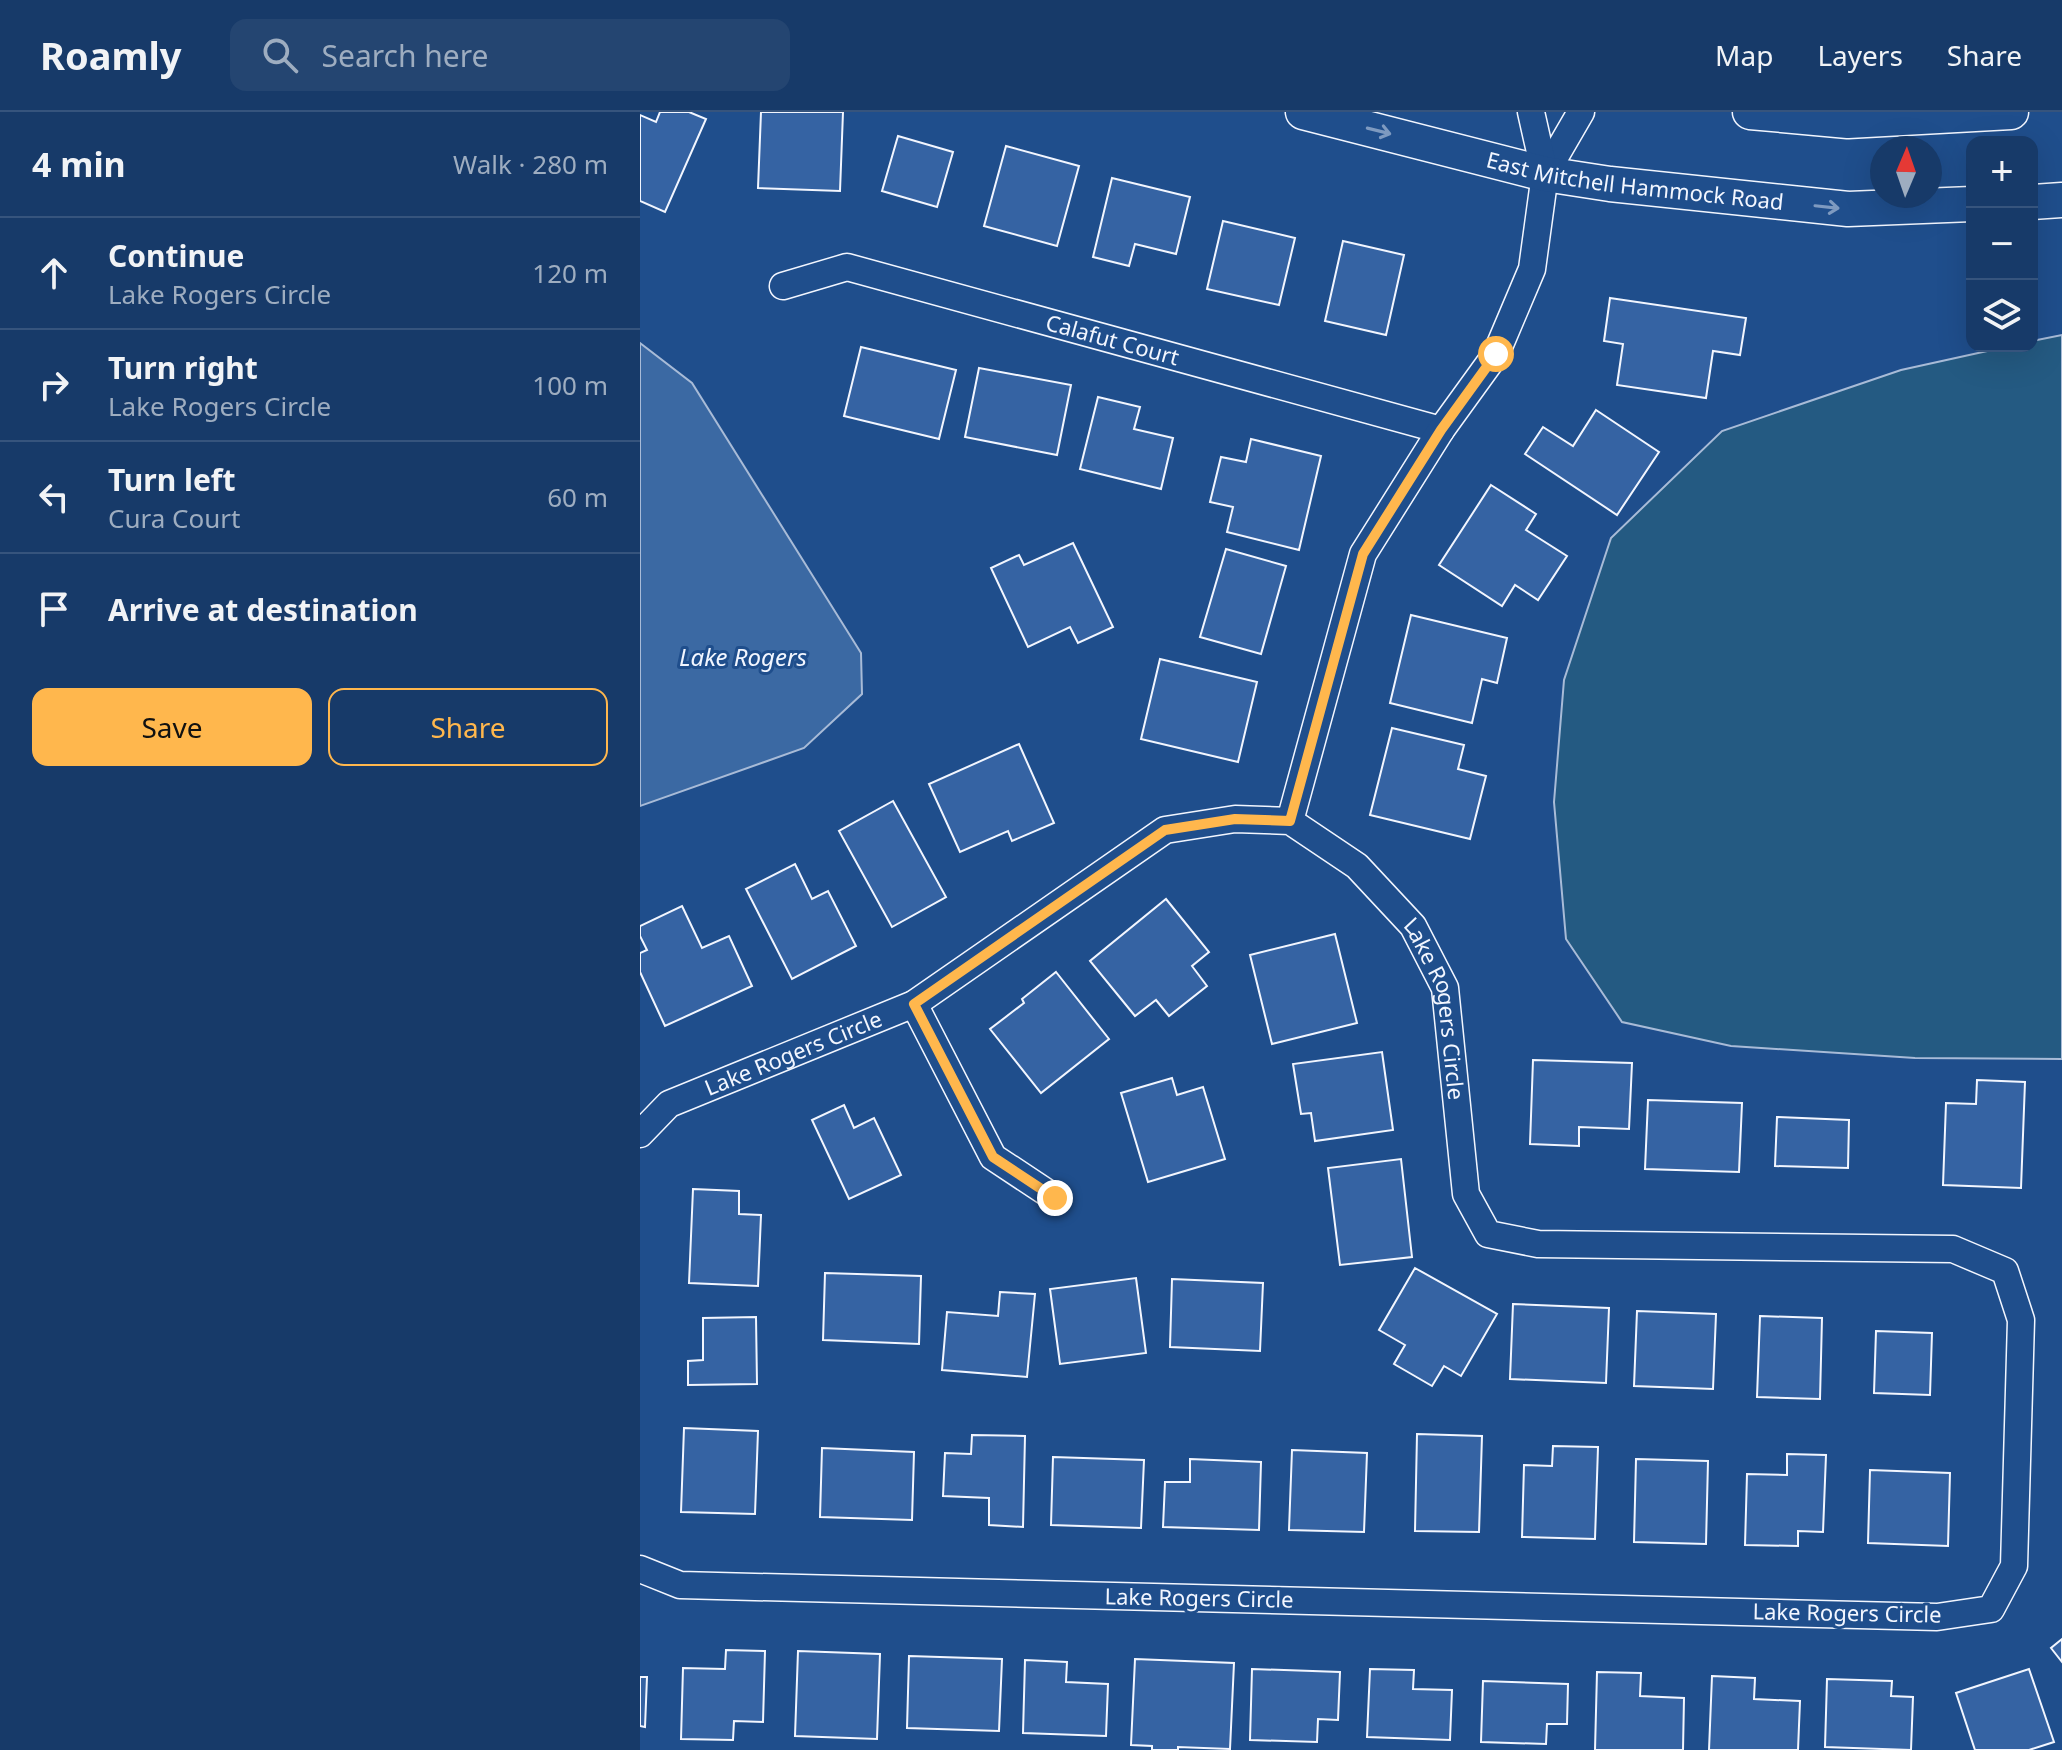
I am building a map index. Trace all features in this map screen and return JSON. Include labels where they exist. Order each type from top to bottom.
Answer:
[{"type":"street","name":"East Mitchell Hammock Road","points":[[1303,112],[1545,174],[1619,185],[1848,209],[1966,204]]},
{"type":"street","points":[[1290,821],[1363,554],[1441,430],[1496,354],[1532,269],[1545,174],[1531,112]]},
{"type":"street","points":[[1545,174],[1581,112]]},
{"type":"street","points":[[1750,112],[1848,121],[2011,112]]},
{"type":"street","points":[[2038,202],[2062,200]]},
{"type":"street","name":"Calafut Court","points":[[783,286],[847,267],[1441,430]]},
{"type":"street","name":"Lake Rogers Circle","points":[[640,1134],[669,1104],[914,1004],[1165,830],[1235,819],[1290,821],[1357,866],[1413,926],[1445,988],[1466,1194],[1488,1234],[1538,1244],[1953,1249],[2005,1271],[2021,1320],[2014,1566],[1991,1609],[1937,1617],[680,1585],[640,1569]]},
{"type":"street","points":[[914,1004],[993,1157],[1055,1198]]},
{"type":"shaded area","points":[[2062,335],[2062,1059],[1915,1058],[1731,1046],[1622,1022],[1566,939],[1554,802],[1564,680],[1611,538],[1722,431],[1901,370],[1983,352],[2038,352],[2038,340]]},
{"type":"water","name":"Lake Rogers","points":[[640,343],[692,383],[861,653],[862,694],[804,748],[640,806]]},
{"type":"building","points":[[660,112],[689,112],[706,119],[665,212],[640,201],[640,115],[656,122]]},
{"type":"building","points":[[761,112],[843,112],[840,191],[758,188]]},
{"type":"building","points":[[898,136],[953,152],[937,207],[882,191]]},
{"type":"building","points":[[1006,146],[1079,166],[1057,246],[984,226]]},
{"type":"building","points":[[1112,178],[1190,197],[1176,254],[1135,244],[1129,266],[1093,257]]},
{"type":"building","points":[[1223,221],[1295,238],[1279,305],[1207,289]]},
{"type":"building","points":[[1343,241],[1404,255],[1386,335],[1325,321]]},
{"type":"building","points":[[1610,298],[1746,318],[1740,355],[1713,351],[1706,398],[1617,385],[1623,344],[1604,341]]},
{"type":"building","points":[[861,347],[956,370],[939,439],[844,416]]},
{"type":"building","points":[[979,368],[1071,385],[1057,455],[965,437]]},
{"type":"building","points":[[1098,397],[1140,407],[1134,429],[1173,438],[1161,489],[1080,469]]},
{"type":"building","points":[[1596,410],[1659,452],[1617,515],[1525,454],[1543,427],[1573,446]]},
{"type":"building","points":[[1251,439],[1321,456],[1299,550],[1227,532],[1233,507],[1210,502],[1221,457],[1246,462]]},
{"type":"building","points":[[1491,485],[1536,514],[1526,530],[1567,556],[1538,600],[1515,585],[1502,606],[1439,565]]},
{"type":"building","points":[[1073,543],[1113,627],[1078,643],[1070,627],[1028,647],[991,568],[1019,555],[1024,565]]},
{"type":"building","points":[[1226,549],[1286,566],[1261,654],[1200,637]]},
{"type":"building","points":[[1411,615],[1507,638],[1497,683],[1482,679],[1472,723],[1390,703]]},
{"type":"building","points":[[1160,659],[1257,682],[1238,762],[1141,739]]},
{"type":"building","points":[[1392,728],[1464,745],[1458,769],[1486,776],[1470,839],[1370,815]]},
{"type":"building","points":[[1019,744],[1054,823],[1012,841],[1008,831],[960,852],[929,784]]},
{"type":"building","points":[[893,801],[946,897],[892,927],[839,831]]},
{"type":"building","points":[[795,864],[812,899],[828,891],[856,946],[792,979],[746,889]]},
{"type":"building","points":[[1166,899],[1209,952],[1192,966],[1207,986],[1169,1016],[1156,1000],[1135,1016],[1090,961]]},
{"type":"building","points":[[682,906],[702,948],[729,936],[752,986],[665,1026],[640,972],[640,953],[647,950],[640,936],[640,926]]},
{"type":"building","points":[[1335,934],[1357,1023],[1272,1044],[1250,955]]},
{"type":"building","points":[[1056,972],[1109,1039],[1041,1093],[990,1029],[1024,1003],[1022,999]]},
{"type":"building","points":[[1382,1052],[1393,1130],[1315,1141],[1311,1113],[1301,1114],[1293,1064]]},
{"type":"building","points":[[1533,1060],[1632,1063],[1629,1129],[1579,1127],[1579,1146],[1530,1144]]},
{"type":"building","points":[[1172,1078],[1177,1095],[1203,1087],[1225,1159],[1148,1182],[1121,1093]]},
{"type":"building","points":[[1977,1080],[2025,1082],[2021,1188],[1943,1185],[1946,1103],[1976,1104]]},
{"type":"building","points":[[1648,1100],[1742,1103],[1739,1172],[1645,1169]]},
{"type":"building","points":[[844,1105],[854,1128],[874,1118],[901,1175],[849,1199],[812,1120]]},
{"type":"building","points":[[1777,1117],[1849,1120],[1848,1168],[1775,1166]]},
{"type":"building","points":[[1401,1159],[1412,1257],[1340,1265],[1328,1168]]},
{"type":"building","points":[[693,1189],[739,1191],[739,1214],[761,1215],[758,1286],[689,1283]]},
{"type":"building","points":[[1415,1268],[1497,1314],[1461,1376],[1444,1366],[1432,1386],[1394,1364],[1405,1345],[1379,1330]]},
{"type":"building","points":[[825,1273],[921,1276],[919,1344],[823,1340]]},
{"type":"building","points":[[1136,1278],[1146,1353],[1060,1364],[1050,1289]]},
{"type":"building","points":[[1172,1279],[1263,1283],[1260,1351],[1170,1347]]},
{"type":"building","points":[[1000,1292],[1035,1294],[1027,1377],[942,1370],[947,1312],[998,1316]]},
{"type":"building","points":[[1513,1304],[1609,1308],[1606,1383],[1510,1379]]},
{"type":"building","points":[[1637,1311],[1716,1314],[1713,1389],[1634,1386]]},
{"type":"building","points":[[1760,1316],[1822,1318],[1820,1399],[1757,1397]]},
{"type":"building","points":[[756,1317],[757,1384],[688,1385],[688,1361],[703,1360],[703,1318]]},
{"type":"building","points":[[1876,1331],[1932,1333],[1930,1395],[1874,1393]]},
{"type":"building","points":[[684,1428],[758,1431],[755,1514],[681,1512]]},
{"type":"building","points":[[1417,1434],[1482,1436],[1479,1532],[1415,1531]]},
{"type":"building","points":[[972,1435],[1025,1436],[1023,1527],[989,1525],[989,1498],[943,1496],[945,1453],[971,1454]]},
{"type":"building","points":[[1553,1446],[1598,1447],[1595,1539],[1522,1537],[1524,1465],[1552,1466]]},
{"type":"building","points":[[822,1448],[914,1452],[912,1520],[820,1517]]},
{"type":"building","points":[[1292,1450],[1367,1453],[1364,1532],[1289,1530]]},
{"type":"building","points":[[1787,1454],[1826,1455],[1823,1532],[1798,1531],[1798,1546],[1745,1545],[1747,1474],[1787,1475]]},
{"type":"building","points":[[1053,1457],[1144,1460],[1141,1528],[1051,1525]]},
{"type":"building","points":[[1190,1459],[1261,1462],[1259,1530],[1163,1527],[1165,1482],[1190,1482]]},
{"type":"building","points":[[1636,1459],[1708,1461],[1706,1544],[1634,1542]]},
{"type":"building","points":[[1870,1470],[1950,1473],[1948,1546],[1868,1543]]},
{"type":"building","points":[[2062,1639],[2062,1662],[2051,1648]]},
{"type":"building","points":[[726,1650],[765,1651],[763,1722],[734,1721],[733,1740],[681,1739],[683,1668],[725,1669]]},
{"type":"building","points":[[798,1651],[880,1654],[877,1739],[795,1736]]},
{"type":"building","points":[[909,1656],[1002,1659],[999,1731],[907,1728]]},
{"type":"building","points":[[1135,1659],[1234,1663],[1230,1749],[1178,1747],[1178,1750],[1152,1750],[1152,1746],[1131,1745]]},
{"type":"building","points":[[1025,1660],[1067,1662],[1066,1682],[1108,1684],[1106,1736],[1023,1733]]},
{"type":"building","points":[[1252,1669],[1340,1672],[1338,1720],[1318,1719],[1317,1742],[1250,1740]]},
{"type":"building","points":[[1370,1669],[1414,1670],[1413,1689],[1452,1690],[1450,1740],[1367,1737]]},
{"type":"building","points":[[2029,1669],[2054,1742],[2029,1750],[1975,1750],[1956,1693]]},
{"type":"building","points":[[1597,1672],[1641,1673],[1640,1696],[1684,1698],[1683,1750],[1595,1750]]},
{"type":"building","points":[[1712,1676],[1755,1678],[1754,1699],[1800,1701],[1798,1750],[1709,1750]]},
{"type":"building","points":[[640,1677],[647,1677],[645,1727],[640,1726]]},
{"type":"building","points":[[1827,1679],[1892,1681],[1891,1696],[1913,1697],[1911,1750],[1825,1747]]},
{"type":"building","points":[[1483,1681],[1568,1684],[1567,1724],[1547,1724],[1546,1744],[1481,1742]]},
{"type":"route","points":[[1055,1198],[993,1157],[914,1004],[1165,830],[1235,819],[1290,821],[1363,554],[1441,430],[1496,354]]}]
